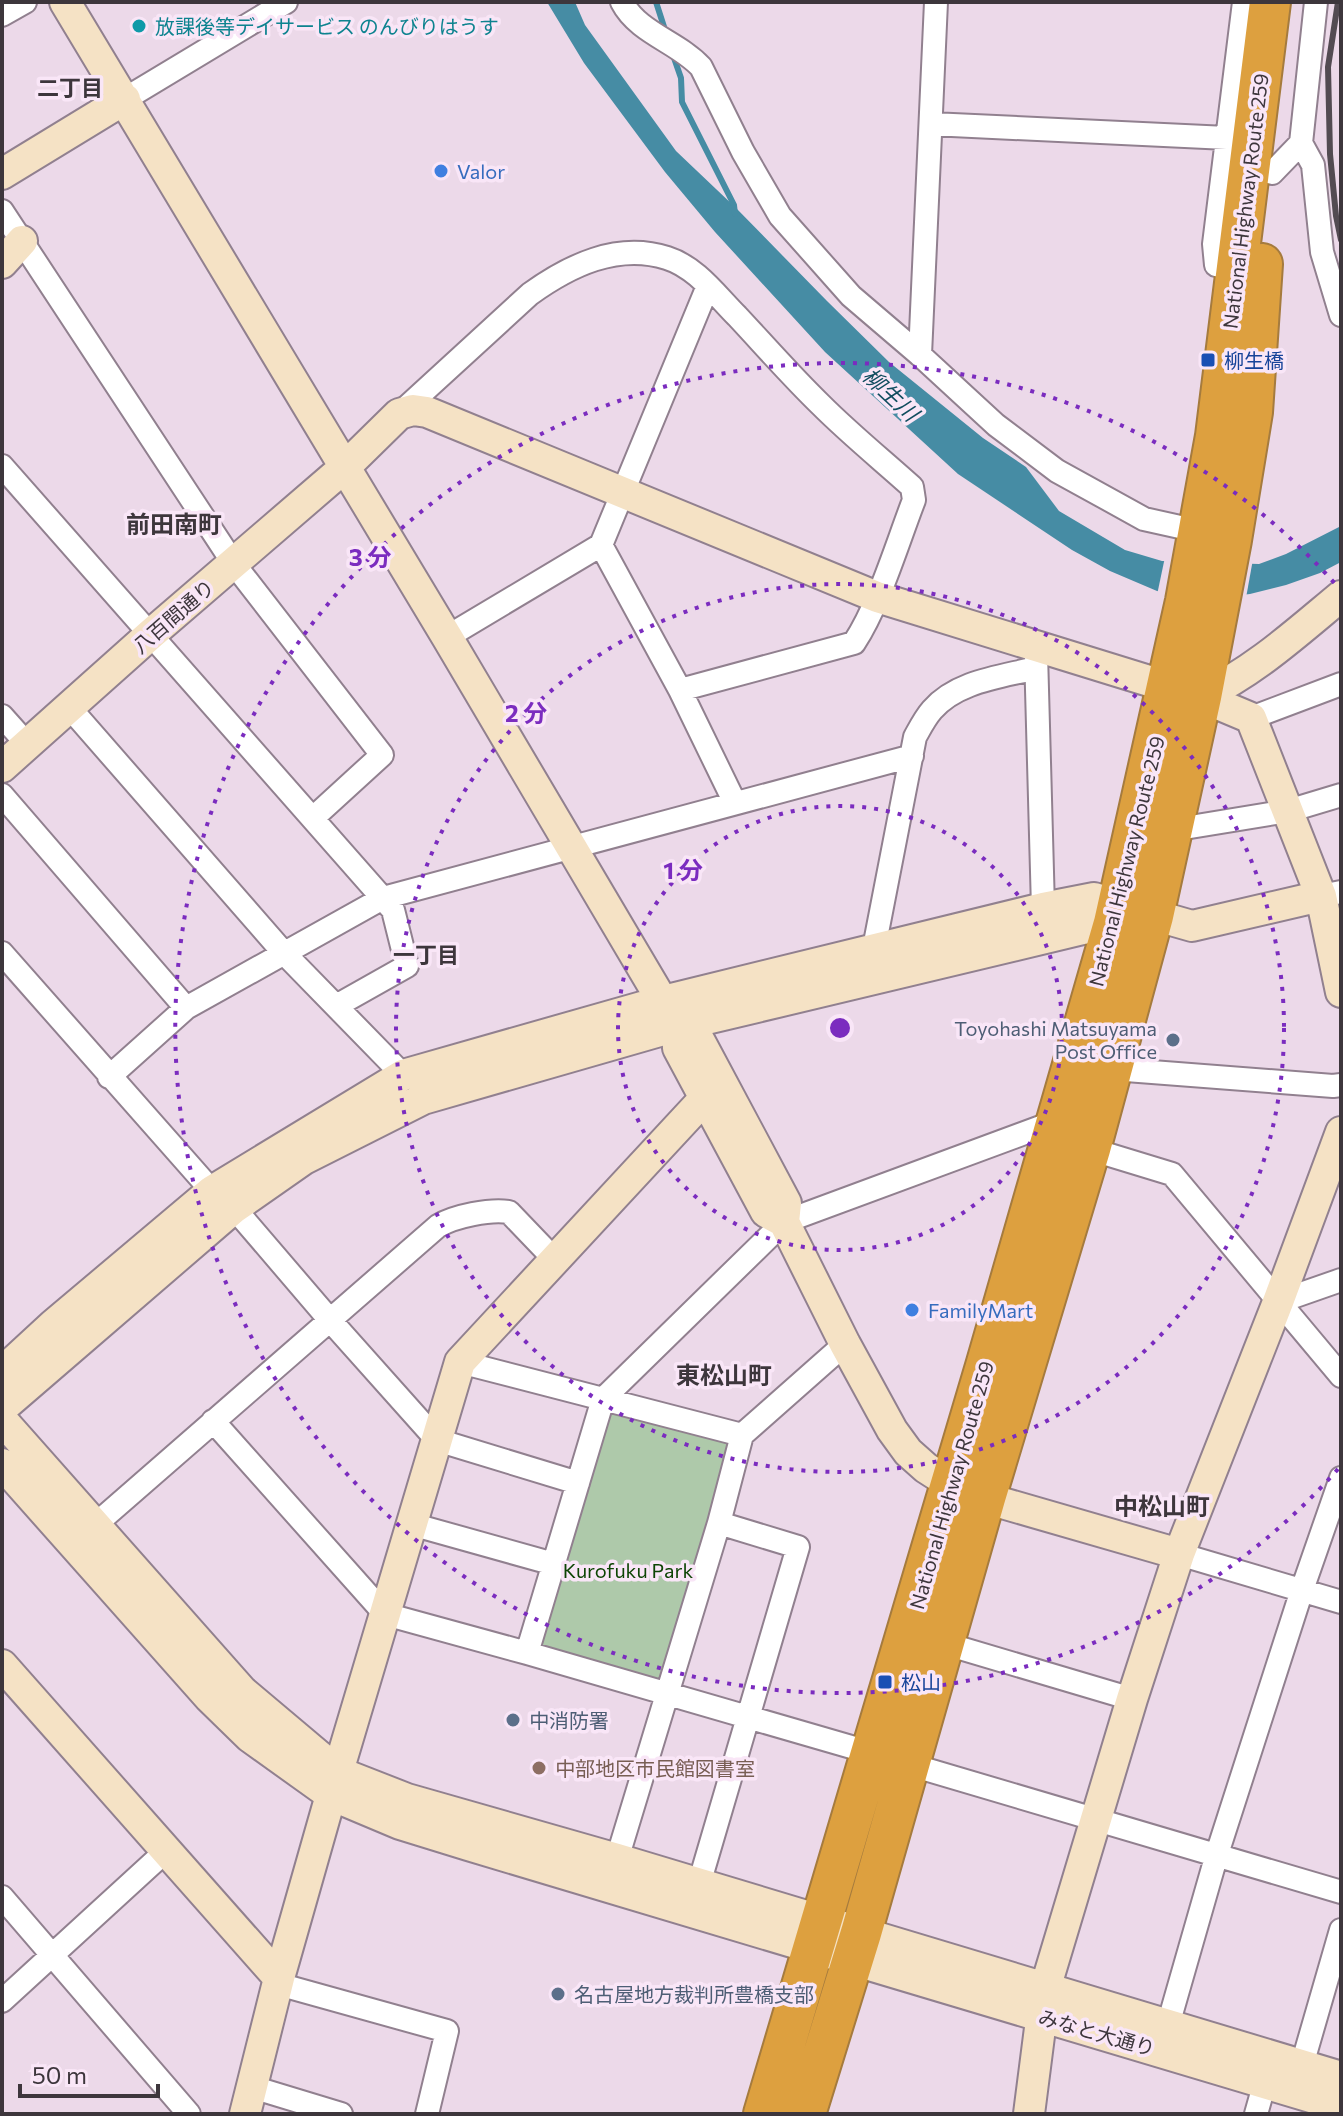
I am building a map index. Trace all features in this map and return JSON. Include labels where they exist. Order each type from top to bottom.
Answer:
[{"type":"highway","name":"National Highway Route 259","points":[[805,2114],[856,1947],[890,1759],[968,1491],[1057,1121],[1129,915],[1184,692],[1203,602],[1216,436],[1270,2]]},
{"type":"highway","name":"National Highway Route 259","points":[[1209,537],[1252,412],[1262,271],[1292,2]]},
{"type":"highway","name":"National Highway Route 259","points":[[764,2114],[818,1935],[890,1759],[943,1643],[968,1491],[1090,1149],[1113,1069],[1129,915],[1172,830],[1184,692]]},
{"type":"street","points":[[2,15],[25,2]]},
{"type":"street","points":[[65,2],[670,1013],[698,1038],[786,1203],[784,1222],[845,1344],[892,1430],[908,1452],[926,1468],[968,1491],[1341,1602]]},
{"type":"street","points":[[2,174],[286,2]]},
{"type":"street","points":[[622,2],[637,21],[680,48],[701,67],[743,152],[780,216],[851,296],[996,425],[1057,471],[1144,519],[1209,537]]},
{"type":"street","points":[[920,355],[936,2]]},
{"type":"street","points":[[1236,268],[1216,265],[1214,244],[1244,2]]},
{"type":"street","points":[[1316,2],[1301,143],[1313,165],[1322,252],[1341,315]]},
{"type":"street","points":[[931,124],[1227,138]]},
{"type":"street","points":[[1272,173],[1301,143]]},
{"type":"street","points":[[2,211],[12,252],[234,564],[382,755],[313,818]]},
{"type":"street","points":[[399,414],[530,294],[552,278],[583,263],[617,253],[667,258],[697,274],[820,404],[912,487],[914,500],[877,597],[854,643],[680,690]]},
{"type":"street","points":[[447,637],[601,545],[708,286]]},
{"type":"street","points":[[399,414],[413,410],[427,412],[877,597],[1036,657],[1184,692],[1251,718],[1341,684]]},
{"type":"street","name":"八百間通り","points":[[2,767],[345,467],[399,414]]},
{"type":"street","points":[[2,466],[393,910],[407,966],[336,1006]]},
{"type":"street","points":[[601,545],[680,690],[735,803]]},
{"type":"street","points":[[1184,692],[1230,683],[1260,663],[1341,596]]},
{"type":"street","points":[[874,948],[915,737],[932,710],[952,693],[1036,657]]},
{"type":"street","points":[[1036,657],[1043,908]]},
{"type":"street","points":[[69,707],[283,952],[403,1075]]},
{"type":"street","points":[[2,716],[27,744]]},
{"type":"street","points":[[1251,718],[1288,811],[1331,894],[1341,992]]},
{"type":"street","points":[[109,1077],[186,1008],[383,898],[912,756]]},
{"type":"street","points":[[2,795],[186,1008]]},
{"type":"street","points":[[1172,830],[1288,811],[1341,795]]},
{"type":"street","points":[[2,1408],[223,1199],[423,1099],[670,1013],[874,948],[1043,908],[1094,898],[1129,915],[1192,926],[1331,894]]},
{"type":"street","points":[[2,1372],[53,1325],[223,1199],[403,1075],[670,1013],[1129,915]]},
{"type":"street","points":[[2,953],[109,1077],[223,1199],[437,1440],[578,1483]]},
{"type":"street","points":[[670,1013],[678,1048],[766,1212],[784,1222]]},
{"type":"street","points":[[1113,1069],[1341,1085]]},
{"type":"street","points":[[341,2114],[248,2101],[278,1981],[460,1362],[705,1098]]},
{"type":"street","points":[[527,1653],[603,1399],[784,1222],[1057,1121]]},
{"type":"street","points":[[1029,2114],[1044,2002],[1132,1699],[1179,1554],[1341,1132]]},
{"type":"street","points":[[1090,1149],[1172,1174],[1341,1376]]},
{"type":"street","points":[[96,1524],[329,1319],[448,1220],[498,1210],[509,1212],[555,1260]]},
{"type":"street","points":[[1278,1302],[1341,1280]]},
{"type":"street","points":[[613,1873],[719,1523],[742,1435],[845,1344]]},
{"type":"street","points":[[460,1362],[742,1435]]},
{"type":"street","points":[[2,1420],[242,1691],[335,1783]]},
{"type":"street","points":[[213,1421],[385,1614],[1341,1892]]},
{"type":"street","points":[[2,1464],[209,1697],[250,1737],[335,1783]]},
{"type":"street","points":[[1168,2025],[1217,1854],[1341,1478]]},
{"type":"street","points":[[694,1898],[798,1547],[719,1523]]},
{"type":"street","points":[[411,1524],[554,1564]]},
{"type":"street","points":[[943,1643],[1132,1699]]},
{"type":"street","points":[[2,1665],[167,1850],[278,1981],[447,2031],[427,2114]]},
{"type":"street","name":"みなと大通り","points":[[335,1783],[407,1799],[472,1832],[1044,2002],[1265,2082],[1341,2106]]},
{"type":"street","points":[[2,2001],[167,1850]]},
{"type":"street","points":[[2,1897],[53,1954],[179,2111]]},
{"type":"street","points":[[1302,2065],[1341,1930]]},
{"type":"street","name":"みなと大通り","points":[[1044,2002],[1168,2025],[1341,2077]]},
{"type":"street","points":[[1256,2114],[1265,2082]]},
{"type":"green space","name":"Kurofuku Park","points":[[615,1411],[729,1442],[733,1449],[665,1678],[659,1681],[542,1646],[538,1641],[606,1415]]},
{"type":"water","name":"柳生川","points":[[547,2],[575,2],[585,25],[676,151],[889,362],[983,438],[1026,467],[1059,511],[1125,550],[1162,561],[1259,564],[1341,526],[1341,562],[1286,585],[1250,594],[1201,600],[1157,591],[1110,571],[1072,550],[958,474],[825,352],[715,232],[665,172],[584,63]]},
{"type":"pier","points":[[1165,557],[1253,559],[1246,598],[1199,603],[1157,595]]},
{"type":"waterway","points":[[656,2],[666,33]]},
{"type":"waterway","points":[[673,55],[681,78],[682,102],[734,205],[735,214]]},
{"type":"railway","points":[[1338,2],[1328,67],[1330,154],[1341,240]]},
{"type":"place","name":"放課後等デイサービス のんびりはうす","points":[[139,26]]},
{"type":"place","name":"Valor","points":[[441,171]]},
{"type":"place","name":"柳生橋","points":[[1208,360]]},
{"type":"place","name":"Toyohashi Matsuyama Post Office","points":[[1173,1040]]},
{"type":"place","name":"FamilyMart","points":[[912,1310]]},
{"type":"place","name":"松山","points":[[885,1682]]},
{"type":"place","name":"中消防署","points":[[513,1720]]},
{"type":"place","name":"中部地区市民館図書室","points":[[539,1768]]},
{"type":"place","name":"名古屋地方裁判所豊橋支部","points":[[558,1994]]},
{"type":"district","name":"二丁目","points":[[70,87]]},
{"type":"district","name":"前田南町","points":[[174,523]]},
{"type":"district","name":"一丁目","points":[[426,954]]},
{"type":"district","name":"東松山町","points":[[724,1374]]},
{"type":"district","name":"中松山町","points":[[1162,1505]]}]
